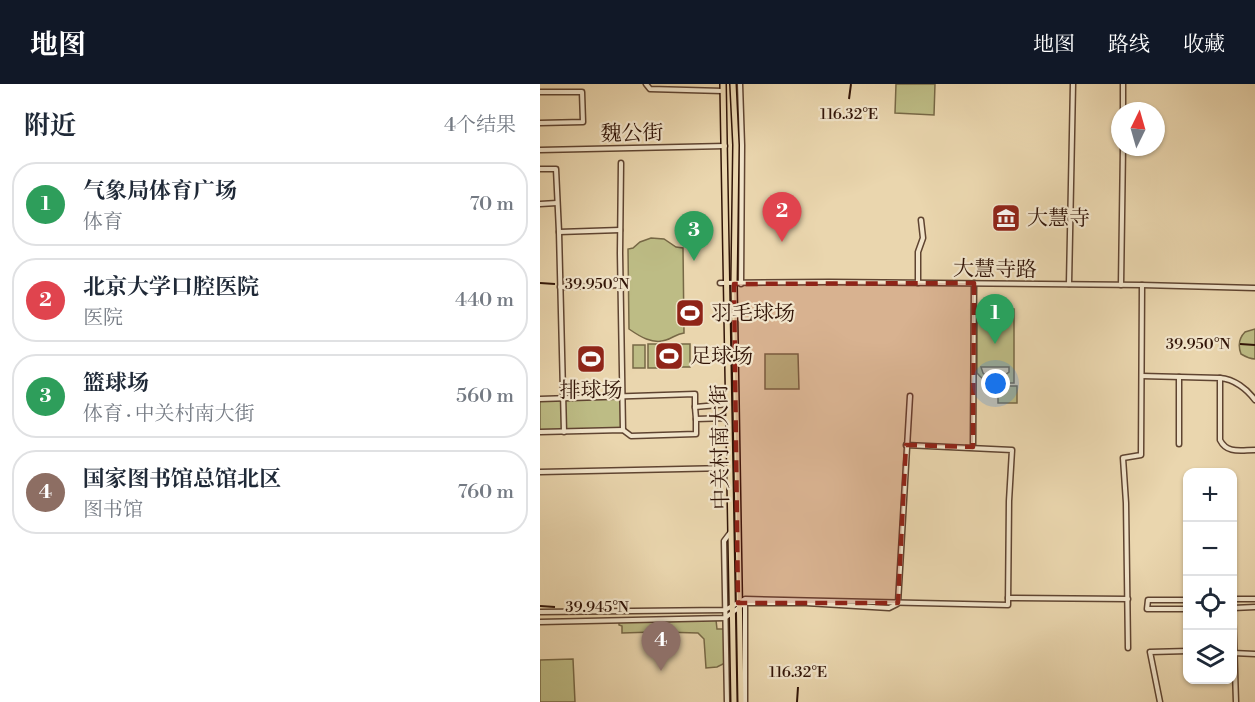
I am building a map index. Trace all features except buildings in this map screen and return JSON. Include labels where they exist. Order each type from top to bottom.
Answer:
[{"type":"main road","name":"中关村南大街","points":[[723,84],[734,702]]},
{"type":"main road","name":"中关村南大街","points":[[733,84],[736,145],[741,692],[744,702]]},
{"type":"street","points":[[646,84],[650,89],[723,91]]},
{"type":"street","name":"中关村南大街","points":[[737,284],[742,146],[740,84]]},
{"type":"street","points":[[1069,285],[1073,84]]},
{"type":"street","points":[[1123,84],[1123,102]]},
{"type":"street","points":[[540,92],[582,92],[583,122],[540,123]]},
{"type":"street","name":"魏公街","points":[[540,150],[725,146]]},
{"type":"street","points":[[1121,285],[1123,156]]},
{"type":"street","points":[[621,163],[623,430]]},
{"type":"street","points":[[540,169],[556,169],[564,432]]},
{"type":"street","points":[[540,204],[558,203]]},
{"type":"street","points":[[918,283],[918,252],[923,238],[921,220]]},
{"type":"street","points":[[559,232],[620,231]]},
{"type":"street","name":"大慧寺路","points":[[720,283],[974,283],[1255,288]]},
{"type":"street","points":[[974,283],[974,447]]},
{"type":"street","points":[[560,287],[621,285]]},
{"type":"street","points":[[1128,648],[1126,502],[1123,458],[1141,455],[1143,285]]},
{"type":"street","points":[[1142,376],[1229,379],[1250,393],[1255,400]]},
{"type":"street","points":[[1179,377],[1179,444]]},
{"type":"street","points":[[1220,378],[1220,440],[1223,447],[1228,450],[1255,450]]},
{"type":"street","points":[[540,399],[695,394],[696,434],[631,436],[623,430],[540,432]]},
{"type":"street","points":[[898,603],[910,396]]},
{"type":"street","points":[[695,407],[729,404]]},
{"type":"street","points":[[696,419],[729,418]]},
{"type":"street","points":[[540,622],[725,618],[741,603],[1008,605],[1012,450],[906,444]]},
{"type":"street","points":[[540,472],[729,468]]},
{"type":"street","name":"中关村南大街","points":[[727,702],[724,541],[730,532]]},
{"type":"street","points":[[1008,598],[1128,599]]},
{"type":"street","points":[[1237,599],[1255,598]]},
{"type":"street","points":[[1183,600],[1148,600],[1147,609],[1183,609]]},
{"type":"street","name":"中关村南大街","points":[[741,603],[744,702]]},
{"type":"street","points":[[1237,608],[1255,607]]},
{"type":"street","points":[[540,612],[732,609]]},
{"type":"street","points":[[1160,702],[1150,652],[1183,651]]},
{"type":"street","points":[[1237,653],[1255,654]]},
{"type":"street","points":[[1235,684],[1236,702]]},
{"type":"highlighted area","points":[[974,283],[973,447],[906,445],[898,603],[738,603],[734,284]]},
{"type":"shaded area","points":[[896,84],[935,84],[934,115],[895,113]]},
{"type":"shaded area","points":[[651,238],[664,239],[676,247],[683,248],[684,333],[661,341],[646,339],[629,329],[628,249]]},
{"type":"shaded area","points":[[992,309],[1001,310],[1009,315],[1010,309],[1014,309],[1014,383],[1009,383],[1008,378],[1000,383],[992,383],[984,380],[977,373],[977,320],[982,313]],"holes":[[[981,367],[1009,367],[1009,372],[999,379],[990,379],[983,373]]]},
{"type":"shaded area","points":[[1255,329],[1255,359],[1241,354],[1239,345],[1245,332]]},
{"type":"shaded area","name":"足球场","points":[[648,344],[660,344],[660,368],[648,368]]},
{"type":"shaded area","name":"足球场","points":[[664,344],[675,344],[675,368],[664,368]]},
{"type":"shaded area","name":"足球场","points":[[678,344],[690,344],[690,367],[679,367]]},
{"type":"shaded area","name":"足球场","points":[[633,345],[645,345],[645,368],[633,368]]},
{"type":"shaded area","points":[[765,354],[798,354],[799,389],[765,389]]},
{"type":"shaded area","points":[[998,386],[1017,386],[1017,403],[998,403]]},
{"type":"shaded area","points":[[623,396],[623,430],[540,432],[540,398]]},
{"type":"shaded area","points":[[716,620],[717,629],[724,629],[725,663],[717,667],[706,668],[704,639],[698,633],[662,632],[661,621]]},
{"type":"shaded area","points":[[654,621],[654,632],[622,633],[622,626],[619,625],[619,622]]},
{"type":"shaded area","points":[[573,659],[575,702],[540,702],[540,660]]},
{"type":"place","name":"大慧寺","points":[[1006,218]]},
{"type":"place","name":"北京大学口腔医院","points":[[782,242]]},
{"type":"place","name":"篮球场","points":[[694,261]]},
{"type":"place","name":"羽毛球场","points":[[690,313]]},
{"type":"place","name":"气象局体育广场","points":[[995,344]]},
{"type":"place","name":"足球场","points":[[669,356]]},
{"type":"place","name":"排球场","points":[[591,359]]},
{"type":"place","name":"国家图书馆总馆北区","points":[[661,671]]}]
